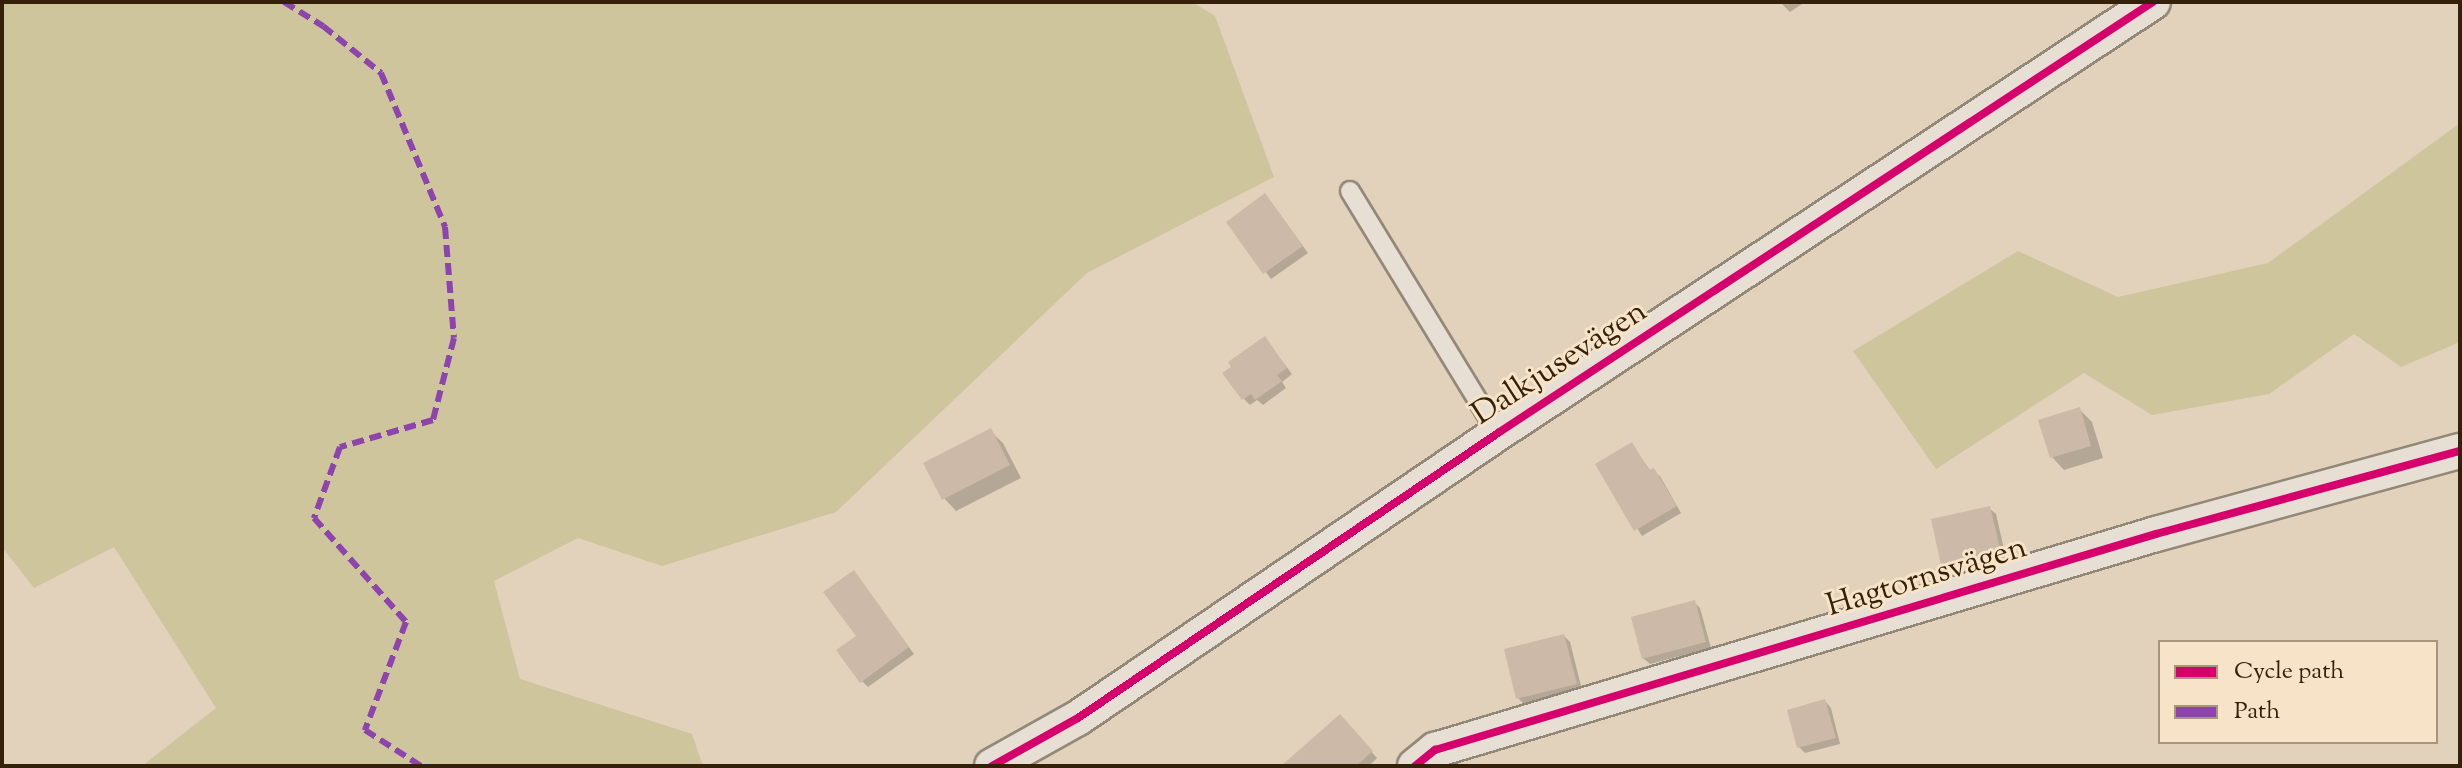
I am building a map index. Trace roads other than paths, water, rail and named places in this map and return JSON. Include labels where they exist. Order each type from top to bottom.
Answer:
[{"type":"street","name":"Dalkjusevägen","points":[[992,766],[1078,718],[1498,433],[2153,2]]},
{"type":"street","name":"Hagtornsvägen","points":[[1415,766],[1435,750],[2156,534],[2460,451]]},
{"type":"lane","points":[[1350,191],[1498,433]]}]
